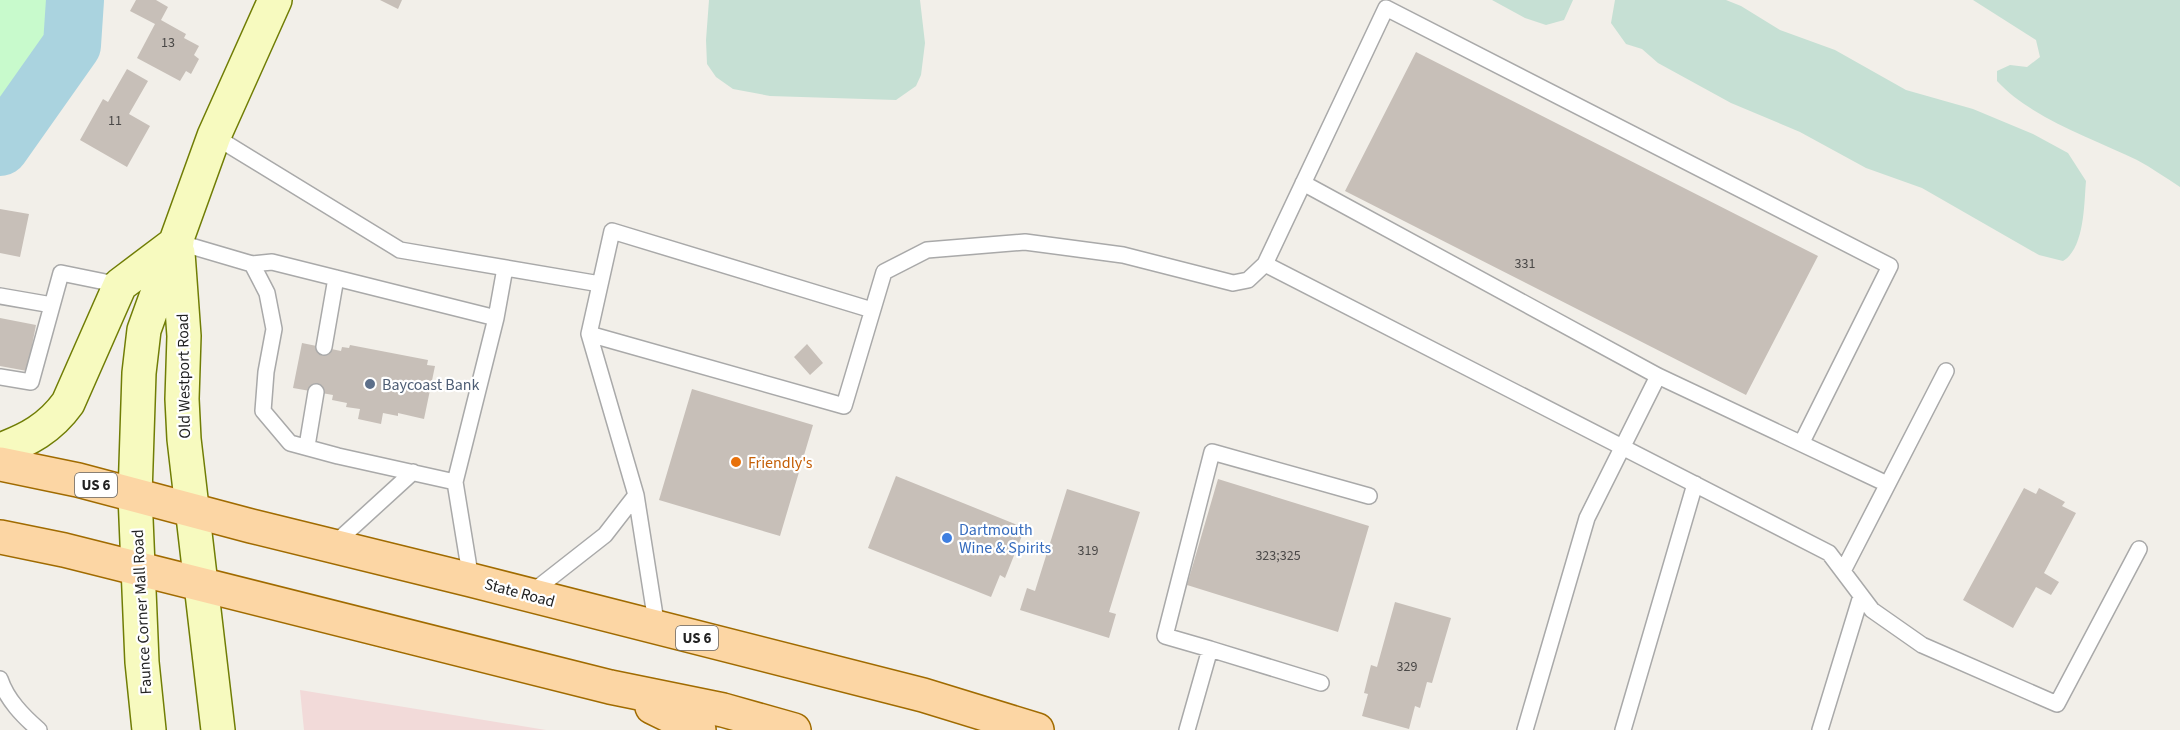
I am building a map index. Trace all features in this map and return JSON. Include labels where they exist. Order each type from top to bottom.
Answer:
[{"type":"main road","name":"Old Westport Road","points":[[135,495],[139,373],[144,330],[214,136],[275,0]]},
{"type":"main road","name":"Old Westport Road","points":[[177,242],[184,336],[183,419],[192,509]]},
{"type":"main road","points":[[0,450],[36,434],[52,422],[64,408],[120,285],[177,242]]},
{"type":"main road","name":"State Road","points":[[0,464],[192,509],[923,695],[1037,730]]},
{"type":"main road","name":"Faunce Corner Mall Road","points":[[135,495],[142,662],[149,730]]},
{"type":"main road","points":[[192,509],[218,730]]},
{"type":"main road","points":[[0,537],[137,568],[610,687],[723,710],[794,730]]},
{"type":"main road","points":[[610,687],[699,730]]},
{"type":"lane","points":[[589,333],[844,406],[884,272],[927,250],[1025,242],[1123,255],[1233,284],[1248,280],[1265,264],[1386,9],[1890,266],[1802,442]]},
{"type":"lane","points":[[214,136],[400,250],[600,284]]},
{"type":"lane","points":[[1303,183],[1659,376],[1887,484]]},
{"type":"lane","points":[[657,628],[636,495],[589,333],[612,231],[872,310]]},
{"type":"lane","points":[[177,242],[252,264],[272,262],[496,318]]},
{"type":"lane","points":[[252,264],[267,293],[274,329],[266,372],[263,411],[290,443],[454,482]]},
{"type":"lane","points":[[1265,264],[1829,553],[1872,610],[1922,645],[2057,704],[2139,549]]},
{"type":"lane","points":[[471,580],[454,482],[496,318],[505,268]]},
{"type":"lane","points":[[0,377],[32,382],[61,273],[120,285]]},
{"type":"lane","points":[[324,347],[336,278]]},
{"type":"lane","points":[[0,296],[52,305]]},
{"type":"lane","points":[[1843,571],[1946,371]]},
{"type":"lane","points":[[1525,730],[1587,518],[1659,376]]},
{"type":"lane","points":[[307,446],[316,392]]},
{"type":"lane","points":[[1321,683],[1165,636],[1212,452],[1369,496]]},
{"type":"lane","points":[[333,545],[413,472]]},
{"type":"lane","points":[[1623,730],[1695,484]]},
{"type":"lane","points":[[529,595],[604,535],[636,495]]},
{"type":"lane","points":[[1820,730],[1861,596]]},
{"type":"lane","points":[[1187,730],[1210,649]]},
{"type":"lane","points":[[0,679],[4,690],[23,715],[39,730]]},
{"type":"shaded area","points":[[300,690],[546,730],[304,730]]},
{"type":"green space","points":[[0,0],[57,0],[59,17],[52,44],[5,103],[0,102]]},
{"type":"green space","points":[[709,0],[920,0],[925,43],[921,75],[916,86],[896,100],[770,96],[733,89],[716,77],[707,64]]},
{"type":"green space","points":[[1492,0],[1573,0],[1564,20],[1546,25],[1525,18]]},
{"type":"green space","points":[[1615,0],[1726,0],[1741,6],[1780,30],[1835,50],[1906,90],[1973,109],[2033,134],[2068,153],[2086,181],[2084,213],[2076,246],[2063,261],[2039,255],[1922,188],[1866,168],[1800,132],[1731,103],[1658,63],[1642,49],[1626,44],[1611,23]]},
{"type":"green space","points":[[1973,0],[2180,0],[2180,187],[2137,160],[2044,116],[2011,94],[1997,81],[1997,71],[2010,65],[2027,67],[2040,57],[2036,40]]},
{"type":"building","points":[[136,0],[156,0],[168,7],[161,20],[186,34],[184,38],[199,46],[194,55],[199,59],[191,74],[186,71],[180,81],[137,58],[155,24],[130,11]]},
{"type":"building","points":[[380,0],[402,0],[398,9]]},
{"type":"building","points":[[1416,52],[1818,256],[1746,395],[1345,191]]},
{"type":"building","points":[[127,69],[148,81],[129,114],[150,126],[127,167],[80,140],[103,99],[108,102]]},
{"type":"building","points":[[0,209],[29,214],[20,257],[0,253]]},
{"type":"building","points":[[0,318],[36,325],[27,371],[0,366]]},
{"type":"building","points":[[302,343],[341,351],[342,347],[349,348],[350,345],[428,360],[427,365],[435,366],[424,419],[398,413],[398,416],[383,413],[381,424],[358,419],[360,409],[346,407],[347,403],[332,400],[333,395],[293,388]]},
{"type":"building","points":[[807,344],[823,363],[810,375],[794,357]]},
{"type":"building","name":"Friendly's","points":[[692,389],[813,425],[780,536],[659,500]]},
{"type":"building","name":"Dartmouth Wine & Spirits","points":[[896,476],[1025,528],[1005,578],[1000,575],[991,597],[868,548]]},
{"type":"building","points":[[1218,479],[1369,526],[1338,632],[1187,585]]},
{"type":"building","points":[[2024,488],[2036,494],[2039,488],[2065,502],[2062,506],[2076,513],[2044,573],[2059,582],[2051,595],[2036,587],[2013,628],[1963,600]]},
{"type":"building","points":[[1067,489],[1140,512],[1109,612],[1116,614],[1109,638],[1020,610],[1027,588],[1035,591]]},
{"type":"building","points":[[1395,602],[1451,618],[1432,683],[1427,682],[1420,708],[1415,706],[1409,729],[1362,716],[1368,694],[1364,693],[1371,665],[1377,667]]},
{"type":"waterway","points":[[0,147],[72,45],[75,0]]},
{"type":"place","name":"Baycoast Bank","points":[[370,384]]},
{"type":"place","name":"Friendly's","points":[[736,462]]},
{"type":"place","name":"Dartmouth Wine & Spirits","points":[[947,538]]}]
